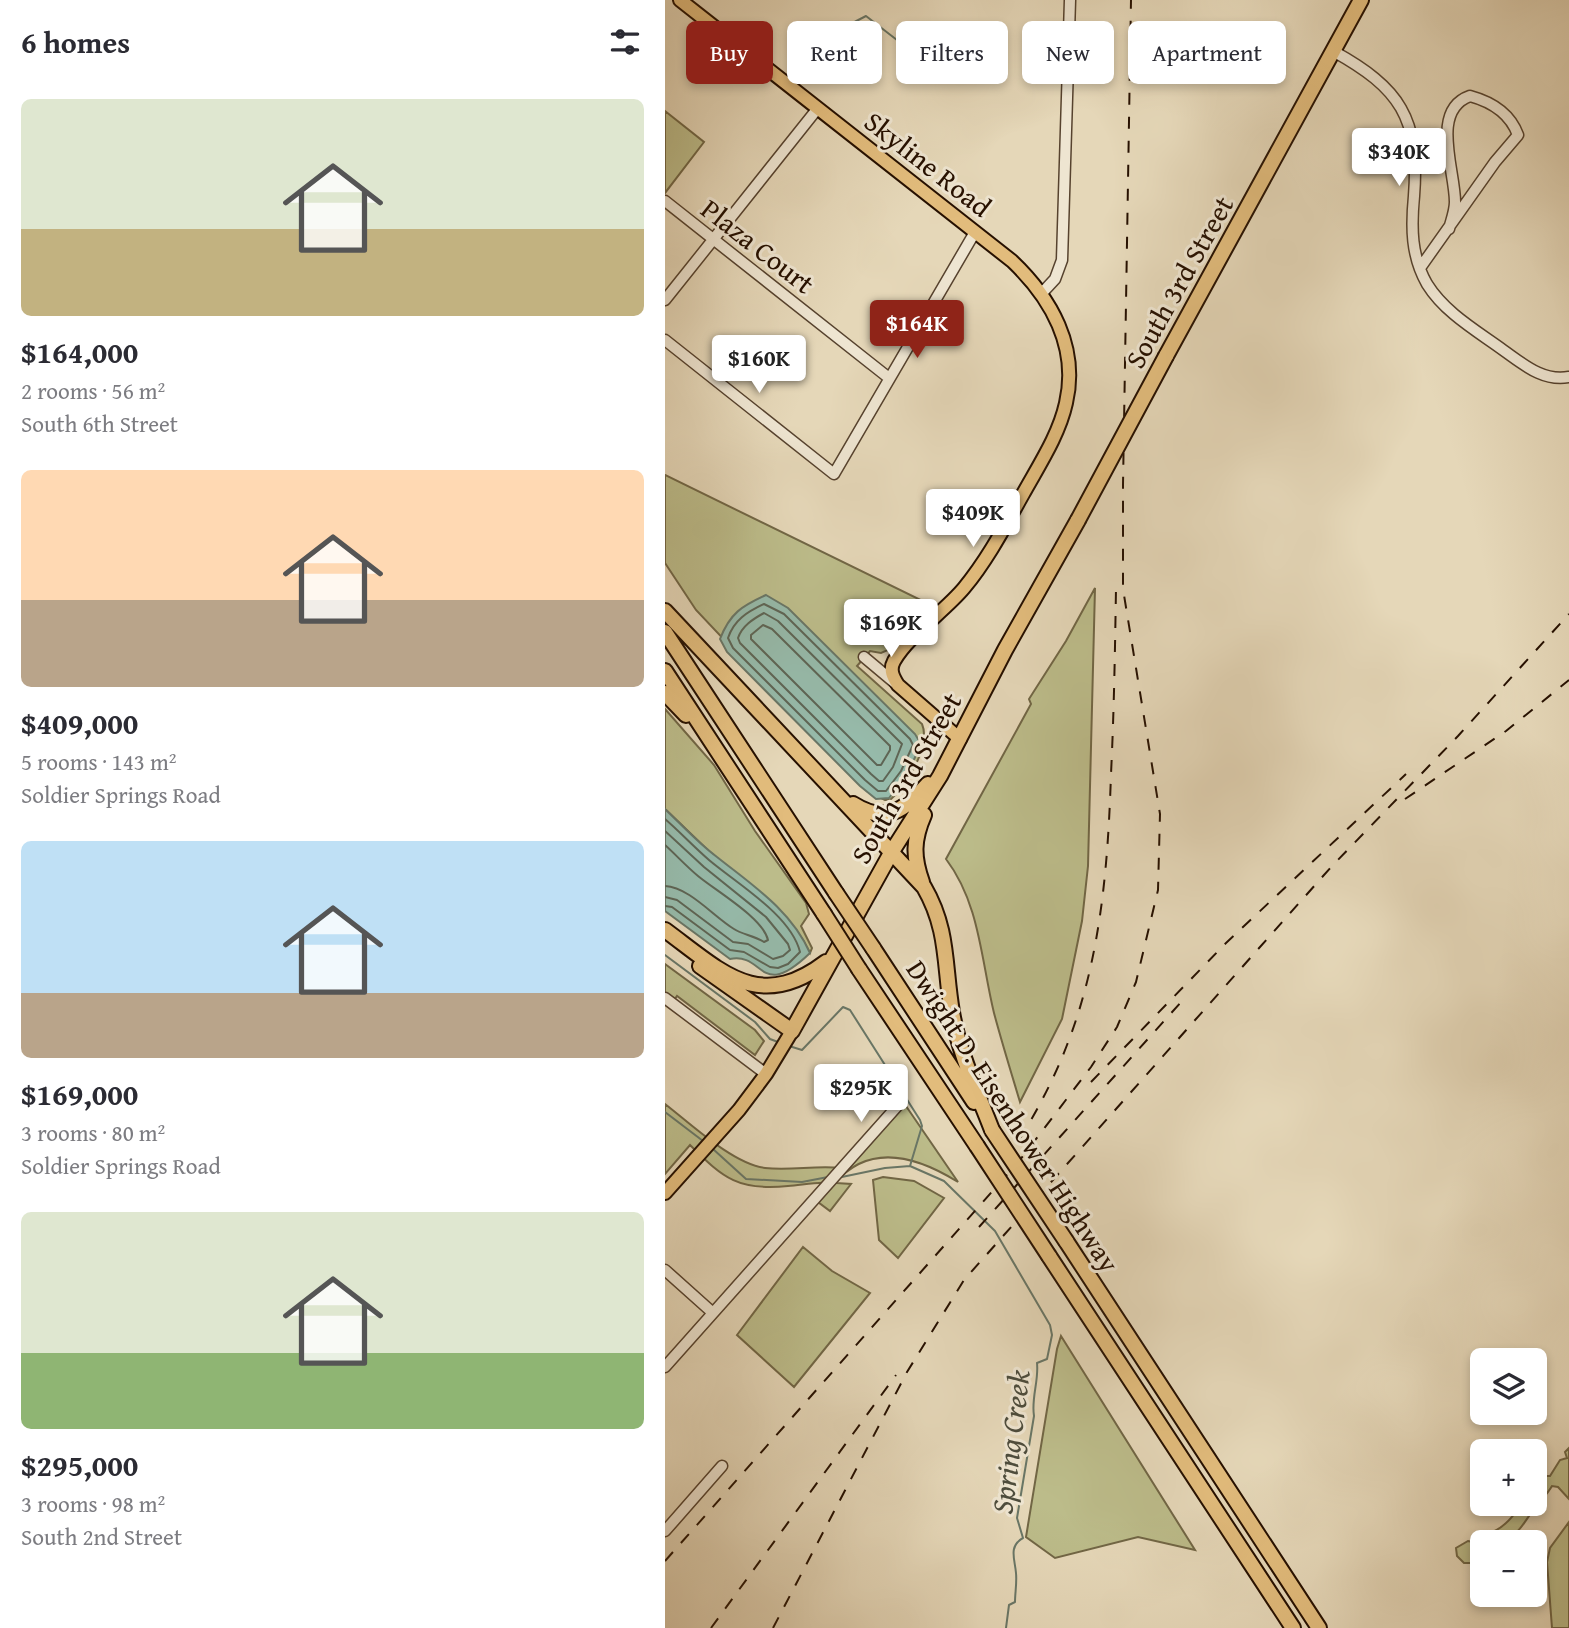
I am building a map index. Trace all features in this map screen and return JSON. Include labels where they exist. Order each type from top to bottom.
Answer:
[{"type":"highway","name":"South 3rd Street","points":[[787,1040],[891,853],[946,766],[1005,650],[1361,0]]},
{"type":"highway","points":[[665,611],[924,887]]},
{"type":"highway","name":"Dwight D. Eisenhower Highway","points":[[665,632],[1319,1628]]},
{"type":"highway","name":"Dwight D. Eisenhower Highway","points":[[665,671],[1293,1628]]},
{"type":"highway","points":[[665,693],[679,706],[750,801]]},
{"type":"highway","points":[[840,795],[869,813],[883,815],[895,812],[907,805],[946,766]]},
{"type":"highway","points":[[934,787],[916,833],[916,864],[940,919],[952,1012],[964,1059],[992,1129]]},
{"type":"highway","points":[[665,930],[701,957],[738,979],[764,988],[782,986],[806,977],[833,957]]},
{"type":"highway","points":[[665,940],[787,1040]]},
{"type":"highway","points":[[701,957],[787,1040]]},
{"type":"main road","name":"Skyline Road","points":[[680,0],[1012,261],[1042,293],[1059,322],[1068,357],[1069,386],[1062,417],[1043,458],[979,569],[951,603],[895,660],[892,674],[898,685]]},
{"type":"main road","points":[[898,685],[960,739]]},
{"type":"main road","name":"South 3rd Street","points":[[665,1193],[766,1074],[787,1040]]},
{"type":"street","points":[[1042,293],[1055,279],[1062,260],[1070,0]]},
{"type":"street","points":[[1333,51],[1374,75],[1398,103],[1406,118],[1415,161],[1412,241],[1420,268],[1434,294],[1457,316],[1539,375],[1552,378],[1569,377]]},
{"type":"street","points":[[1420,268],[1449,229],[1495,162],[1518,135],[1507,115],[1483,99],[1470,96],[1456,103],[1448,118],[1455,205],[1449,229]]},
{"type":"street","points":[[665,300],[818,108]]},
{"type":"street","name":"Plaza Court","points":[[665,201],[889,378]]},
{"type":"street","points":[[665,341],[834,474],[975,232]]},
{"type":"street","points":[[864,657],[898,685]]},
{"type":"street","points":[[665,998],[766,1074]]},
{"type":"street","points":[[665,1367],[900,1103]]},
{"type":"street","points":[[665,1270],[713,1313]]},
{"type":"street","points":[[665,1531],[722,1466]]},
{"type":"green space","points":[[665,111],[704,142],[665,193]]},
{"type":"green space","points":[[665,475],[933,606],[888,650],[881,653],[870,651],[857,666],[922,724],[923,743],[916,765],[890,800],[868,792],[696,610],[665,563]]},
{"type":"green space","points":[[1095,588],[1088,866],[1082,921],[1062,1019],[1020,1102],[994,1013],[973,914],[957,876],[946,859],[1031,704],[1029,699],[1066,641]]},
{"type":"green space","points":[[665,709],[714,765],[755,831],[806,903],[809,914],[801,926],[812,948],[810,953],[779,911],[712,854],[665,809]]},
{"type":"green space","points":[[665,964],[755,1030],[764,1041],[755,1055],[677,996],[672,1003],[665,998]]},
{"type":"green space","points":[[895,1090],[958,1182],[911,1161],[879,1158],[863,1162],[835,1183],[851,1184],[830,1211],[814,1199],[828,1183],[771,1187],[744,1184],[723,1174],[690,1145],[665,1174],[665,1104],[713,1142],[753,1165],[775,1169],[841,1168],[899,1103]]},
{"type":"green space","points":[[883,1177],[914,1181],[944,1198],[898,1258],[879,1240],[873,1180]]},
{"type":"green space","points":[[803,1247],[832,1271],[870,1293],[794,1387],[737,1335]]},
{"type":"green space","points":[[1061,1336],[1195,1550],[1138,1537],[1055,1558],[1026,1537]]},
{"type":"green space","points":[[1569,1448],[1569,1499],[1558,1487],[1552,1486],[1547,1493],[1547,1476],[1550,1476],[1560,1460],[1567,1458],[1565,1452]]},
{"type":"green space","points":[[1529,1516],[1519,1530],[1496,1530],[1503,1526],[1511,1518]]},
{"type":"green space","points":[[1569,1522],[1569,1628],[1552,1628],[1547,1562],[1550,1548]]},
{"type":"green space","points":[[1470,1541],[1470,1563],[1464,1563],[1457,1556],[1456,1548]]},
{"type":"water","points":[[766,595],[788,608],[915,734],[921,744],[907,775],[889,798],[876,799],[860,786],[727,652],[720,639],[728,623],[744,607]]},
{"type":"water","points":[[665,809],[703,846],[757,888],[781,911],[810,953],[781,974],[772,975],[750,962],[730,959],[665,911]]},
{"type":"waterway","points":[[857,21],[866,16],[872,21]]},
{"type":"waterway","points":[[882,28],[896,39]]},
{"type":"waterway","points":[[665,955],[755,1022],[770,1039],[778,1042]]},
{"type":"waterway","points":[[789,1046],[802,1050],[843,1007],[850,1010],[920,1120],[922,1126],[910,1166]]},
{"type":"waterway","name":"Spring Creek","points":[[665,1112],[703,1141]]},
{"type":"waterway","name":"Spring Creek","points":[[713,1149],[746,1179],[802,1182],[828,1177]]},
{"type":"waterway","name":"Spring Creek","points":[[837,1178],[910,1166],[944,1181],[995,1231],[1050,1325],[1052,1335],[1047,1359],[1037,1363],[1034,1416],[1017,1518],[1023,1538],[1014,1549],[1015,1602],[1009,1605],[1006,1628]]},
{"type":"railway","points":[[665,1561],[1020,1160],[1091,1067],[1117,1027],[1136,982],[1158,890],[1160,814],[1123,589],[1131,0]]},
{"type":"railway","points":[[992,1179],[1014,1148],[1052,1080],[1079,1012],[1088,979],[1101,911],[1108,842],[1116,588]]},
{"type":"railway","points":[[773,1628],[907,1372],[964,1280],[1332,866],[1458,736],[1569,614]]},
{"type":"railway","points":[[1405,799],[1506,731],[1569,680]]},
{"type":"railway","points":[[1091,1082],[1226,943],[1406,774]]},
{"type":"railway","points":[[979,1227],[1182,1001]]},
{"type":"railway","points":[[711,1628],[896,1375]]}]
